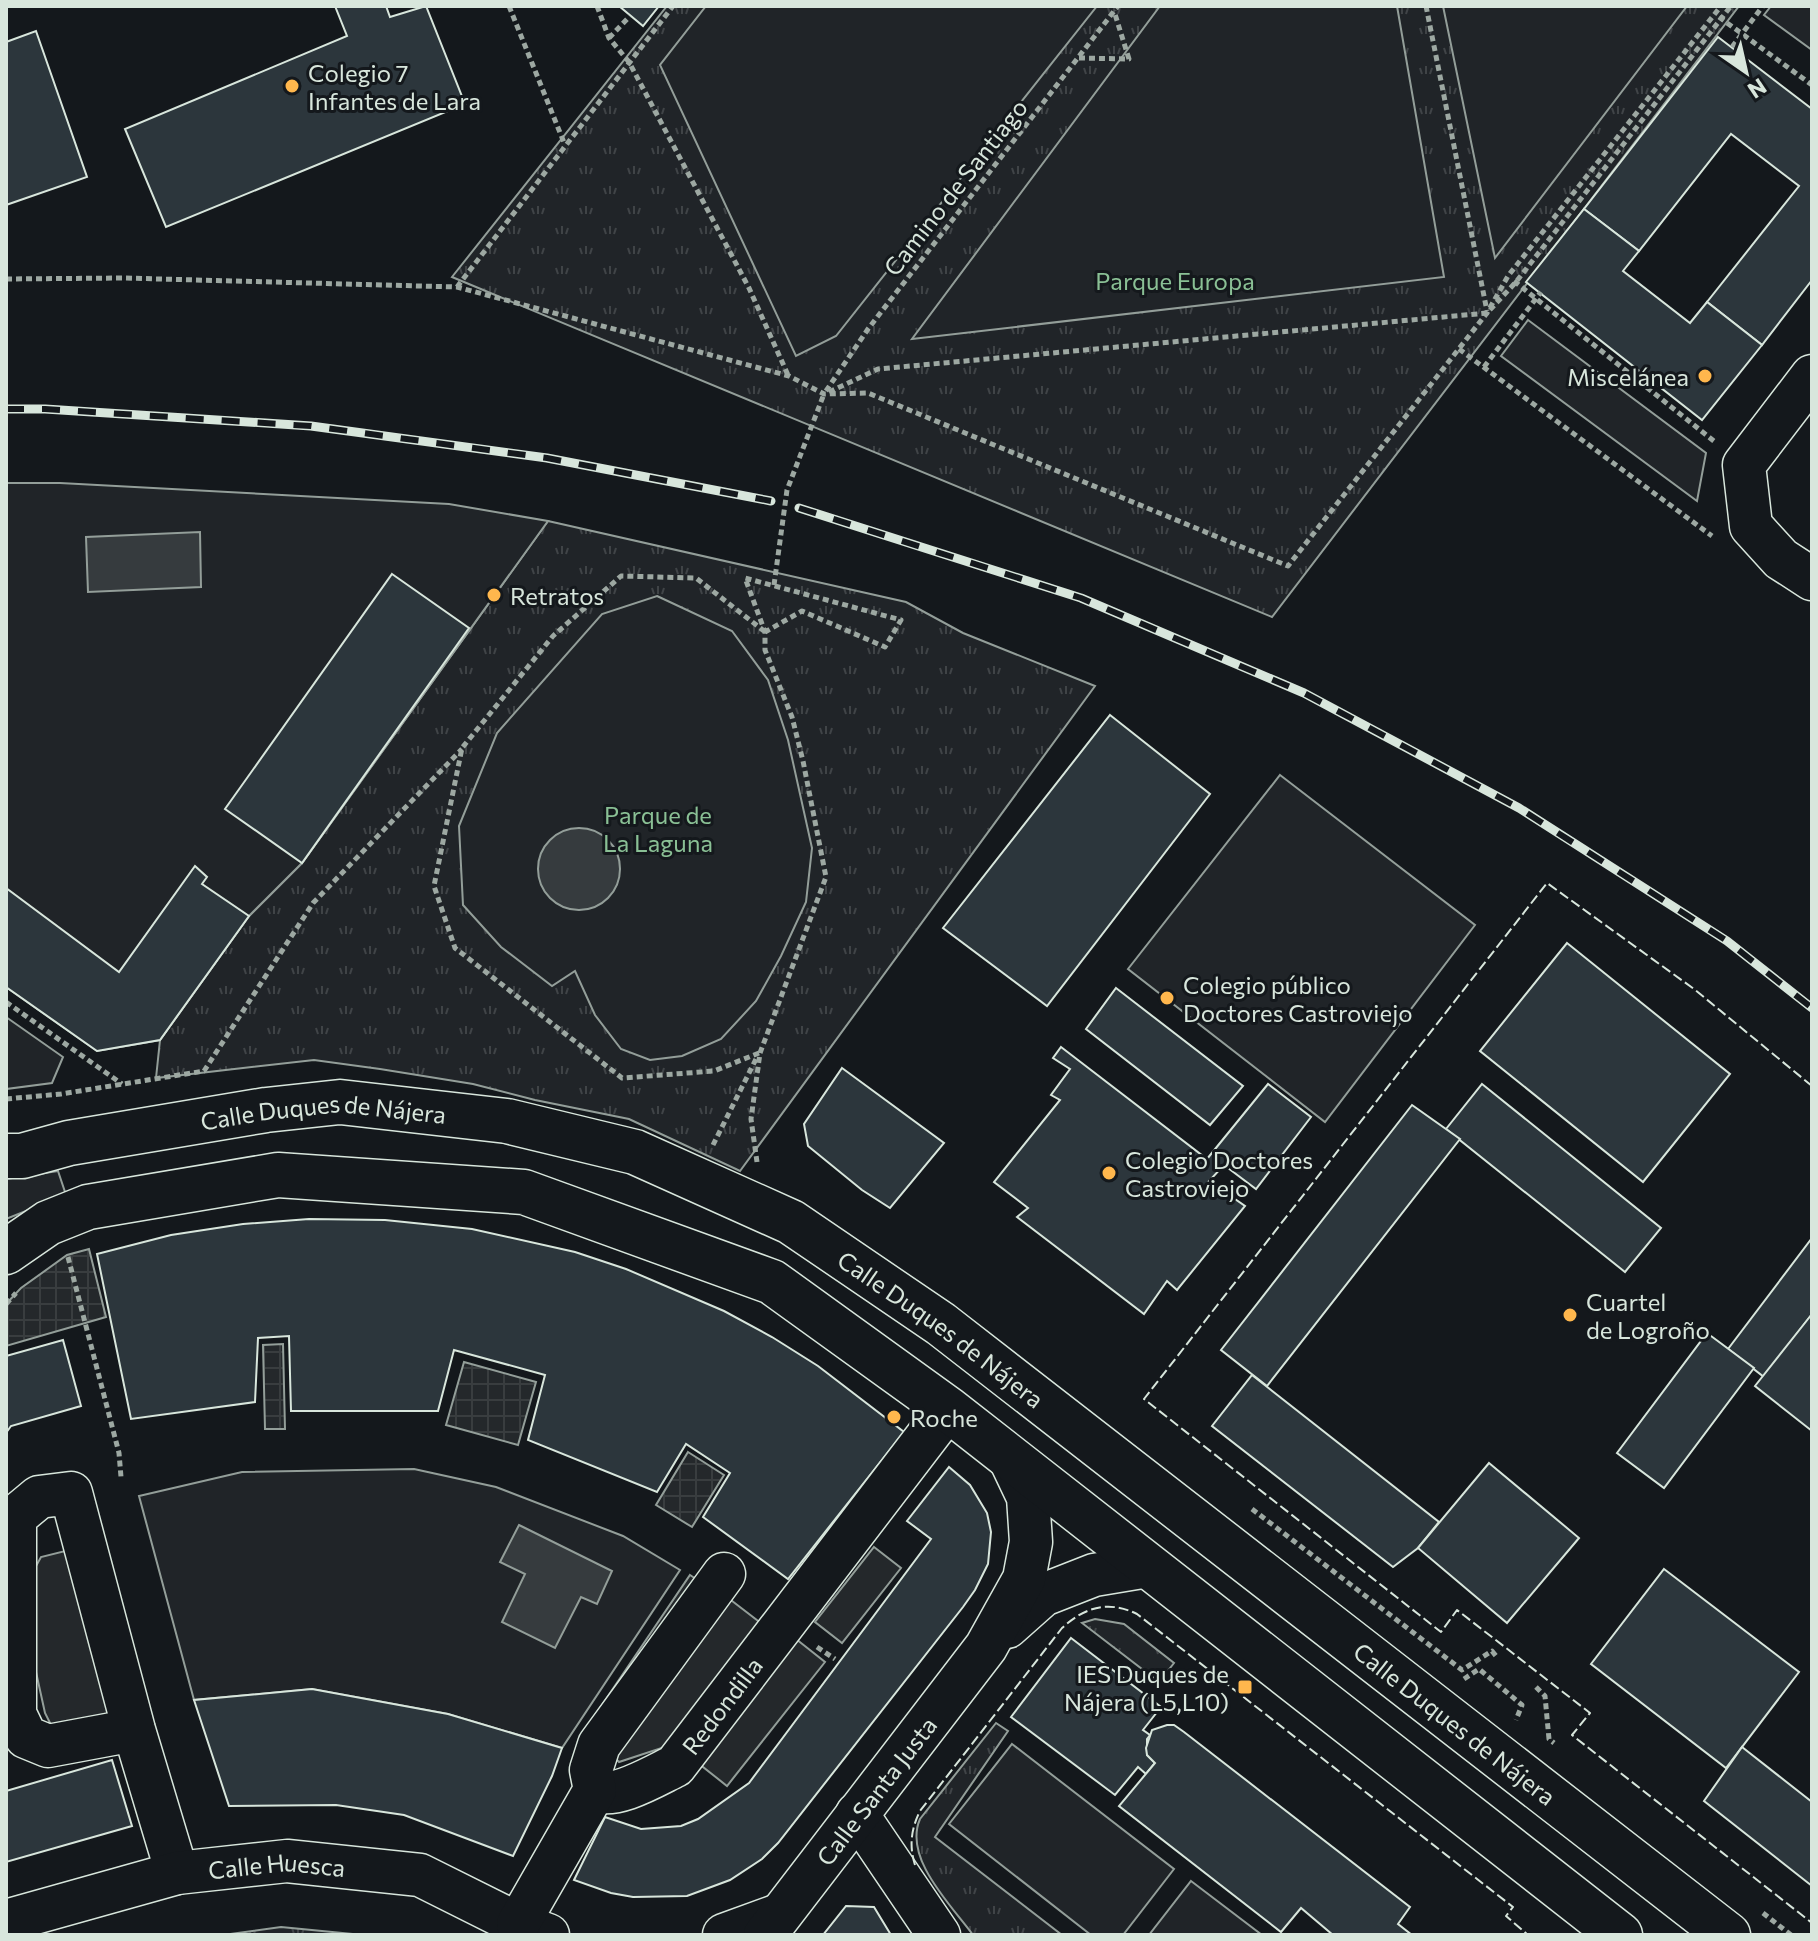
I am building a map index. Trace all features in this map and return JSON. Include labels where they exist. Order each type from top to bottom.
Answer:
[{"type":"main road","name":"Calle Duques de Nájera","points":[[6,1156],[22,1156],[69,1143],[266,1110],[340,1102],[507,1121],[635,1152],[791,1222],[941,1324],[1741,1920]]},
{"type":"main road","points":[[13,1270],[48,1223],[88,1207],[278,1175],[524,1192],[772,1282],[948,1409],[1620,1935]]},
{"type":"street","points":[[1812,376],[1744,465],[1735,533],[1812,579]]},
{"type":"street","name":"Redondilla","points":[[595,1790],[601,1793],[632,1787],[675,1766],[948,1409]]},
{"type":"street","name":"Calle Santa Justa","points":[[772,1925],[986,1647],[1024,1579],[1031,1542],[1028,1497],[1009,1457]]},
{"type":"street","points":[[134,1730],[48,1746],[26,1737],[15,1714],[15,1517],[39,1497],[71,1493],[134,1730],[177,1873]]},
{"type":"street","name":"Calle Santa Justa","points":[[986,1647],[1043,1595],[1094,1575],[1148,1566]]},
{"type":"street","points":[[537,1932],[595,1790],[591,1770],[599,1745],[724,1574]]},
{"type":"street","points":[[857,1814],[939,1935]]},
{"type":"street","name":"Calle Huesca","points":[[6,1921],[177,1873],[287,1861],[420,1875],[537,1932]]},
{"type":"street","points":[[724,1935],[772,1925]]},
{"type":"path","points":[[509,6],[565,145]]},
{"type":"path","points":[[597,6],[609,38],[629,62],[749,288],[789,376]]},
{"type":"path","points":[[457,287],[673,6]]},
{"type":"path","points":[[1426,6],[1487,313]]},
{"type":"path","points":[[6,279],[123,278],[457,287],[789,376],[824,394],[868,393],[1288,566],[1487,313],[1516,282],[1718,16],[1721,6]]},
{"type":"path","points":[[1487,313],[1508,276],[1718,16],[1731,6]]},
{"type":"path","points":[[1732,47],[1763,6]]},
{"type":"path","points":[[1078,58],[1129,59],[1116,9]]},
{"type":"path","name":"Camino de Santiago","points":[[774,585],[787,490],[824,394],[868,329],[1116,9]]},
{"type":"path","points":[[609,38],[630,16]]},
{"type":"path","points":[[1718,16],[1812,85]]},
{"type":"path","points":[[1508,276],[1744,465]]},
{"type":"path","points":[[1484,367],[1541,292]]},
{"type":"path","points":[[824,394],[878,369],[1487,313]]},
{"type":"path","points":[[1459,349],[1735,533]]},
{"type":"path","points":[[6,1099],[204,1071],[313,903],[462,748],[553,636],[621,576],[696,578],[765,632]]},
{"type":"path","points":[[695,1179],[760,1053],[826,877],[792,717],[765,650],[765,632],[745,578],[901,620],[885,647],[802,611],[765,632]]},
{"type":"path","points":[[462,748],[434,886],[455,948],[622,1078],[714,1071],[760,1053]]},
{"type":"path","points":[[6,1002],[122,1084]]},
{"type":"path","points":[[756,1148],[751,1119],[760,1053]]},
{"type":"path","points":[[56,1263],[67,1255],[119,1453],[121,1477]]},
{"type":"path","points":[[6,1304],[13,1270]]},
{"type":"path","points":[[1242,1501],[1462,1670],[1492,1651],[1496,1656]]},
{"type":"path","points":[[1536,1687],[1545,1696],[1549,1739],[1561,1749]]},
{"type":"path","points":[[1741,1920],[1791,1935]]},
{"type":"green space","name":"Parque Europa","points":[[667,6],[1739,6],[1272,617],[452,277]]},
{"type":"green space","points":[[706,6],[1097,6],[836,336],[796,356],[660,65]]},
{"type":"green space","points":[[1160,6],[1397,6],[1444,277],[912,339]]},
{"type":"green space","points":[[1443,6],[1687,6],[1495,258]]},
{"type":"green space","points":[[1771,6],[1812,6],[1812,50],[1764,15]]},
{"type":"green space","points":[[1528,320],[1706,453],[1697,501],[1501,356]]},
{"type":"green space","points":[[6,483],[60,483],[449,504],[548,521],[302,863],[249,916],[160,1040],[97,1051],[6,987]]},
{"type":"green space","name":"Parque de La Laguna","points":[[548,521],[906,602],[963,633],[1095,686],[740,1171],[629,1119],[473,1084],[380,1069],[314,1060],[156,1078],[160,1040],[249,916],[302,863]]},
{"type":"green space","points":[[657,596],[732,631],[768,680],[788,740],[812,848],[806,902],[756,1001],[721,1039],[682,1056],[650,1060],[621,1049],[595,1015],[575,971],[552,986],[501,947],[463,905],[459,826],[497,733],[602,614]]},
{"type":"green space","points":[[1280,775],[1475,925],[1325,1122],[1128,969]]},
{"type":"green space","points":[[6,1017],[63,1057],[52,1083],[6,1089]]},
{"type":"green space","points":[[58,1171],[66,1195],[6,1219],[6,1179]]},
{"type":"green space","points":[[414,1469],[496,1487],[623,1536],[680,1570],[562,1748],[448,1714],[312,1689],[194,1700],[139,1496],[242,1472]]},
{"type":"green space","points":[[1095,1619],[1124,1624],[1174,1663],[1159,1682],[1082,1623]]},
{"type":"green space","points":[[996,1723],[1008,1731],[935,1837],[1062,1935],[973,1935],[932,1880],[918,1849],[916,1834],[920,1819]]},
{"type":"green space","points":[[1012,1744],[1174,1869],[1123,1935],[1091,1935],[949,1824]]},
{"type":"green space","points":[[1191,1881],[1262,1935],[1149,1935]]},
{"type":"green space","points":[[281,1927],[363,1935],[223,1935]]},
{"type":"shaded area","points":[[200,532],[201,587],[88,592],[86,537]]},
{"type":"shaded area","points":[[579,828],[595,831],[608,840],[617,853],[620,869],[617,885],[608,898],[595,907],[579,910],[563,907],[550,898],[541,885],[538,869],[541,853],[550,840],[563,831]]},
{"type":"shaded area","points":[[89,1249],[106,1317],[6,1346],[6,1304],[21,1288],[67,1255]]},
{"type":"shaded area","points":[[283,1344],[285,1429],[265,1429],[263,1345]]},
{"type":"shaded area","points":[[464,1362],[536,1382],[518,1445],[446,1425]]},
{"type":"shaded area","points":[[688,1452],[724,1475],[692,1527],[656,1505]]},
{"type":"shaded area","points":[[519,1525],[612,1571],[597,1604],[581,1597],[555,1648],[502,1622],[525,1574],[500,1562]]},
{"type":"shaded area","points":[[874,1547],[901,1568],[842,1643],[815,1622]]},
{"type":"shaded area","points":[[65,1551],[74,1561],[115,1718],[60,1733],[45,1713],[36,1672],[30,1577],[41,1557]]},
{"type":"shaded area","points":[[690,1575],[702,1583],[585,1730]]},
{"type":"shaded area","points":[[723,1594],[766,1627],[680,1742],[619,1762],[606,1749]]},
{"type":"shaded area","points":[[796,1639],[825,1662],[727,1786],[698,1763]]},
{"type":"building","name":"Colegio 7 Infantes de Lara","points":[[335,6],[386,6],[390,17],[426,6],[465,104],[166,227],[125,129],[347,36]]},
{"type":"building","points":[[619,6],[659,6],[643,26]]},
{"type":"building","points":[[36,31],[87,177],[6,205],[6,42]]},
{"type":"building","points":[[1718,37],[1812,109],[1812,280],[1762,345],[1707,302],[1799,186],[1731,134],[1639,251],[1584,209]]},
{"type":"building","points":[[1584,209],[1639,251],[1623,271],[1690,323],[1707,302],[1762,345],[1702,420],[1526,282]]},
{"type":"building","points":[[392,574],[469,628],[302,863],[225,809]]},
{"type":"building","points":[[1110,715],[1210,794],[1047,1006],[943,928]]},
{"type":"building","points":[[195,866],[207,877],[202,884],[249,916],[160,1040],[97,1051],[6,987],[6,888],[119,972]]},
{"type":"building","points":[[1567,943],[1730,1074],[1643,1182],[1480,1051]]},
{"type":"building","points":[[1116,988],[1243,1086],[1210,1125],[1086,1029]]},
{"type":"building","name":"Colegio Doctores Castroviejo","points":[[1061,1047],[1207,1159],[1268,1084],[1311,1117],[1256,1189],[1224,1165],[1209,1181],[1245,1206],[1177,1290],[1167,1281],[1144,1314],[1017,1217],[1028,1208],[994,1182],[1060,1100],[1051,1095],[1070,1069],[1053,1058]]},
{"type":"building","points":[[842,1068],[944,1143],[890,1208],[862,1190],[808,1146],[804,1124]]},
{"type":"building","points":[[1482,1084],[1661,1228],[1625,1272],[1446,1129]]},
{"type":"building","points":[[1412,1105],[1460,1139],[1267,1386],[1221,1350]]},
{"type":"building","points":[[309,1219],[385,1220],[472,1229],[575,1252],[626,1269],[724,1311],[772,1337],[818,1366],[904,1432],[788,1579],[703,1517],[730,1473],[686,1444],[657,1492],[528,1440],[545,1375],[454,1350],[438,1411],[291,1411],[289,1336],[258,1338],[255,1402],[131,1419],[97,1254],[171,1235],[243,1224]]},
{"type":"building","points":[[1812,1238],[1812,1314],[1764,1377],[1728,1349]]},
{"type":"building","points":[[1812,1314],[1812,1431],[1755,1386]]},
{"type":"building","points":[[1707,1333],[1754,1368],[1664,1488],[1617,1453]]},
{"type":"building","points":[[63,1340],[81,1406],[11,1426],[6,1433],[6,1356]]},
{"type":"building","points":[[1252,1375],[1439,1522],[1418,1548],[1393,1567],[1212,1426]]},
{"type":"building","points":[[1489,1463],[1579,1538],[1507,1623],[1418,1548]]},
{"type":"building","points":[[949,1467],[970,1485],[987,1513],[991,1532],[988,1564],[963,1607],[778,1843],[762,1859],[730,1880],[687,1896],[633,1897],[574,1880],[605,1817],[641,1829],[681,1826],[698,1819],[749,1783],[931,1539],[907,1521]]},
{"type":"building","points":[[1664,1569],[1799,1672],[1726,1768],[1591,1664]]},
{"type":"building","points":[[1071,1638],[1161,1707],[1143,1730],[1150,1735],[1147,1755],[1155,1763],[1146,1774],[1138,1767],[1115,1795],[1011,1717]]},
{"type":"building","points":[[312,1689],[448,1714],[562,1748],[552,1776],[513,1856],[404,1815],[336,1805],[229,1806],[194,1700]]},
{"type":"building","points":[[1174,1725],[1184,1732],[1410,1907],[1398,1924],[1412,1935],[1333,1935],[1301,1908],[1281,1932],[1119,1806],[1155,1763],[1147,1755],[1146,1748],[1152,1730]]},
{"type":"building","points":[[1742,1747],[1812,1802],[1812,1886],[1704,1801]]},
{"type":"building","points":[[112,1760],[132,1826],[6,1862],[6,1791]]},
{"type":"building","points":[[846,1906],[874,1907],[891,1935],[823,1935]]},
{"type":"railway","points":[[6,409],[311,426],[547,458],[771,501]]},
{"type":"railway","points":[[799,508],[1081,598],[1304,693],[1519,808],[1727,941],[1812,1008]]},
{"type":"fence","points":[[1812,1086],[1694,989],[1547,883],[1144,1399],[1441,1632],[1457,1610],[1590,1713],[1572,1735],[1812,1923]]},
{"type":"fence","points":[[915,1865],[912,1838],[920,1811],[1062,1628],[1088,1611],[1116,1607],[1137,1614],[1513,1907],[1506,1916],[1528,1935]]},
{"type":"place","name":"Colegio 7 Infantes de Lara","points":[[292,86]]},
{"type":"place","name":"Miscelánea","points":[[1705,376]]},
{"type":"place","name":"Retratos","points":[[494,595]]},
{"type":"place","name":"Colegio público Doctores Castroviejo","points":[[1167,998]]},
{"type":"place","name":"Colegio Doctores Castroviejo","points":[[1109,1173]]},
{"type":"place","name":"Cuartel de Logroño","points":[[1570,1315]]},
{"type":"place","name":"Roche","points":[[894,1417]]},
{"type":"place","name":"IES Duques de Nájera (L5,L10)","points":[[1245,1687]]}]
